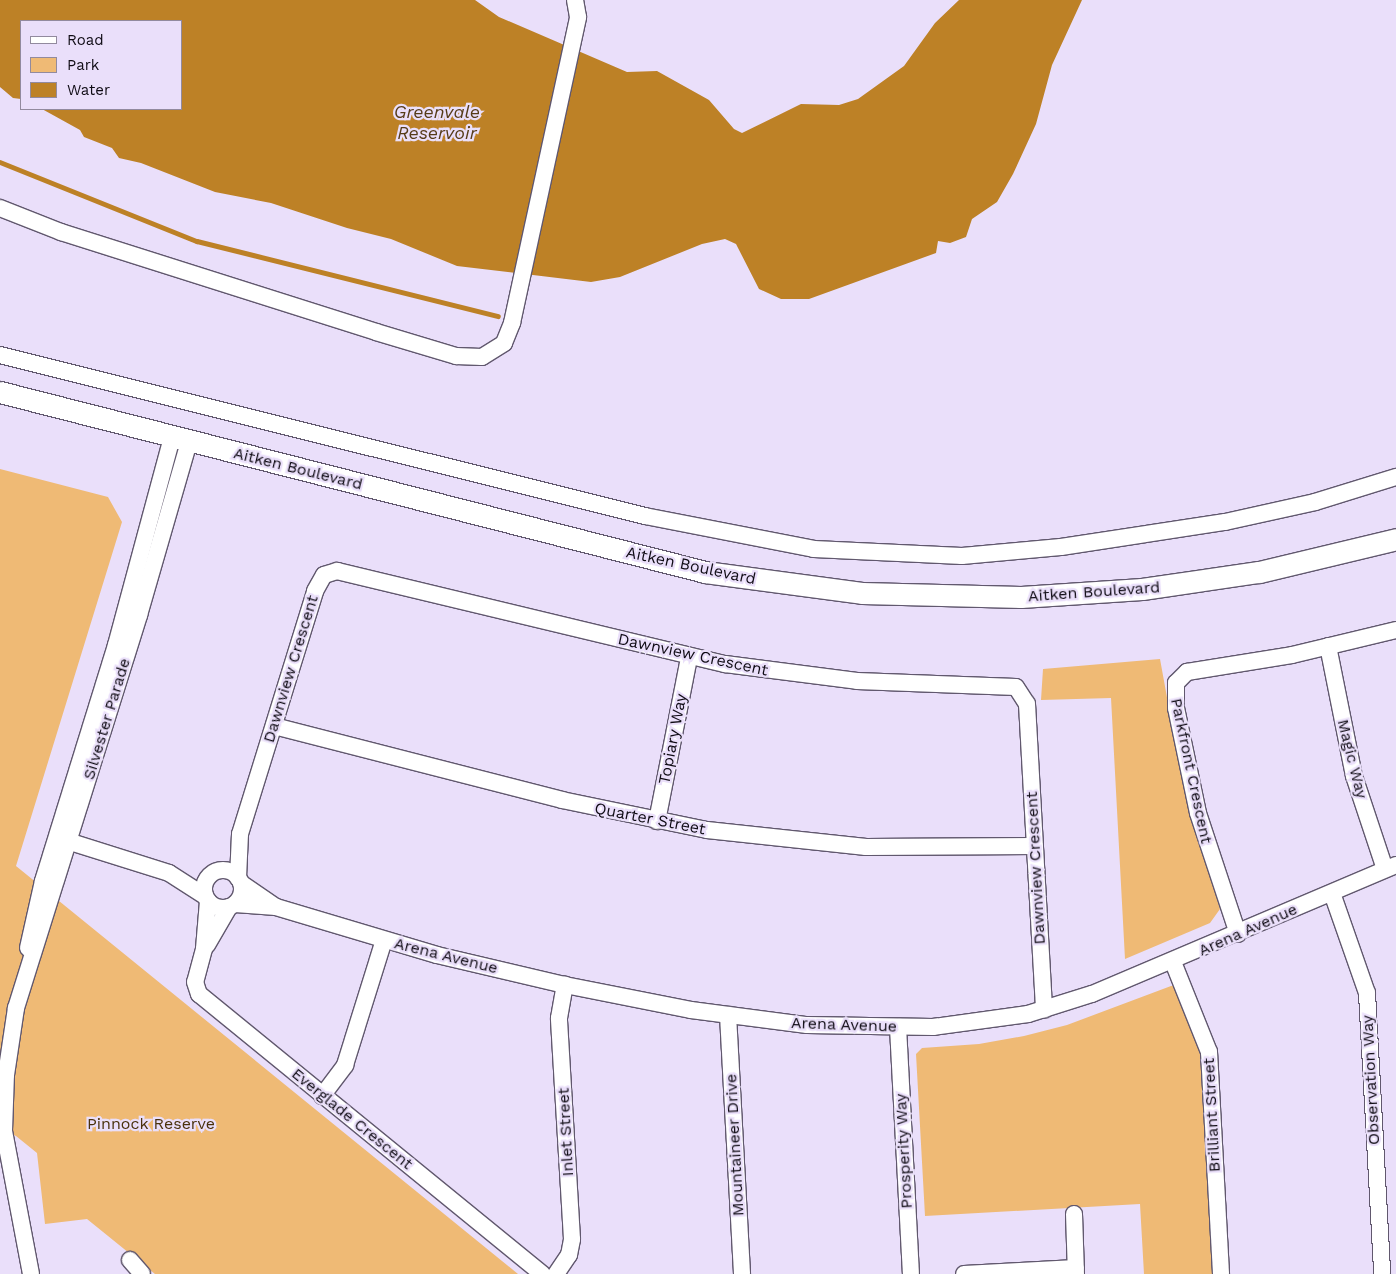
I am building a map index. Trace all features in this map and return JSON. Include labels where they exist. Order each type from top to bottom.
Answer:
[{"type":"main road","name":"Aitken Boulevard","points":[[0,392],[181,440],[705,572],[862,593],[1021,597],[1142,589],[1259,572],[1396,539]]},
{"type":"street","points":[[0,208],[61,232],[403,340],[456,356],[482,357],[504,343],[512,323],[578,17],[576,0]]},
{"type":"street","points":[[0,355],[645,516],[814,549],[962,556],[1061,547],[1225,522],[1315,502],[1396,477]]},
{"type":"street","name":"Silvester Parade","points":[[31,1274],[6,1188],[4,1102],[9,1046],[32,925],[63,839],[116,645],[181,440]]},
{"type":"street","name":"Dawnview Crescent","points":[[214,873],[240,834],[318,583],[324,575],[333,571],[689,658],[765,671],[848,680],[1016,687],[1027,704],[1044,1010]]},
{"type":"street","name":"Parkfront Crescent","points":[[1238,934],[1198,813],[1178,717],[1176,683],[1187,672],[1328,646],[1396,630]]},
{"type":"street","name":"Magic Way","points":[[1328,646],[1354,776],[1390,867]]},
{"type":"street","name":"Topiary Way","points":[[657,821],[689,658]]},
{"type":"street","name":"Quarter Street","points":[[274,726],[562,800],[657,821],[743,836],[866,847],[1035,846]]},
{"type":"street","name":"Dawnview Crescent","points":[[239,880],[240,834]]},
{"type":"street","points":[[63,839],[169,873],[218,908],[232,906],[241,894],[239,880],[228,871],[214,873],[169,873]]},
{"type":"street","name":"Arena Avenue","points":[[232,906],[276,907],[384,940],[565,985],[728,1016],[807,1024],[898,1027],[970,1024],[1044,1010],[1173,962],[1390,867]]},
{"type":"street","points":[[206,898],[205,884],[214,873]]},
{"type":"street","name":"Arena Avenue","points":[[239,880],[276,907]]},
{"type":"street","name":"Observation Way","points":[[1332,893],[1366,987],[1382,1274]]},
{"type":"street","name":"Everglade Crescent","points":[[206,898],[204,949],[195,982],[199,994],[542,1274]]},
{"type":"street","name":"Everglade Crescent","points":[[204,949],[232,906]]},
{"type":"street","points":[[322,1096],[345,1065],[384,940]]},
{"type":"street","name":"Brilliant Street","points":[[1173,962],[1209,1052],[1221,1274]]},
{"type":"street","name":"Inlet Street","points":[[556,1274],[569,1255],[572,1239],[559,1018],[565,985]]},
{"type":"street","name":"Mountaineer Drive","points":[[728,1016],[742,1274]]},
{"type":"street","name":"Prosperity Way","points":[[898,1027],[911,1274]]},
{"type":"street","points":[[964,1274],[1076,1271],[1074,1214]]},
{"type":"street","points":[[130,1260],[142,1274]]},
{"type":"green space","name":"Pinnock Reserve","points":[[0,469],[108,497],[122,522],[16,866],[518,1274],[155,1274],[87,1219],[45,1224],[37,1153],[16,1136],[0,1129]]},
{"type":"green space","points":[[1160,659],[1183,785],[1220,909],[1210,923],[1125,959],[1111,698],[1041,700],[1043,669]]},
{"type":"green space","points":[[1175,986],[1200,1049],[1213,1274],[1144,1274],[1140,1204],[925,1216],[916,1054],[922,1048],[979,1044],[1024,1036],[1067,1025]]},
{"type":"water","name":"Greenvale Reservoir","points":[[0,0],[475,0],[499,17],[627,72],[657,71],[709,100],[734,129],[742,133],[801,104],[839,105],[858,99],[904,66],[935,23],[959,0],[1082,0],[1052,65],[1036,124],[1013,174],[997,202],[972,219],[966,237],[950,243],[938,241],[936,253],[809,299],[781,299],[759,289],[736,244],[725,239],[702,244],[620,277],[591,282],[457,266],[391,239],[347,228],[271,203],[215,192],[141,163],[119,158],[112,148],[84,137],[80,130],[44,110],[182,110],[182,20],[20,20],[20,99],[13,98],[0,87]]},
{"type":"waterway","points":[[0,162],[197,241],[498,316]]}]
